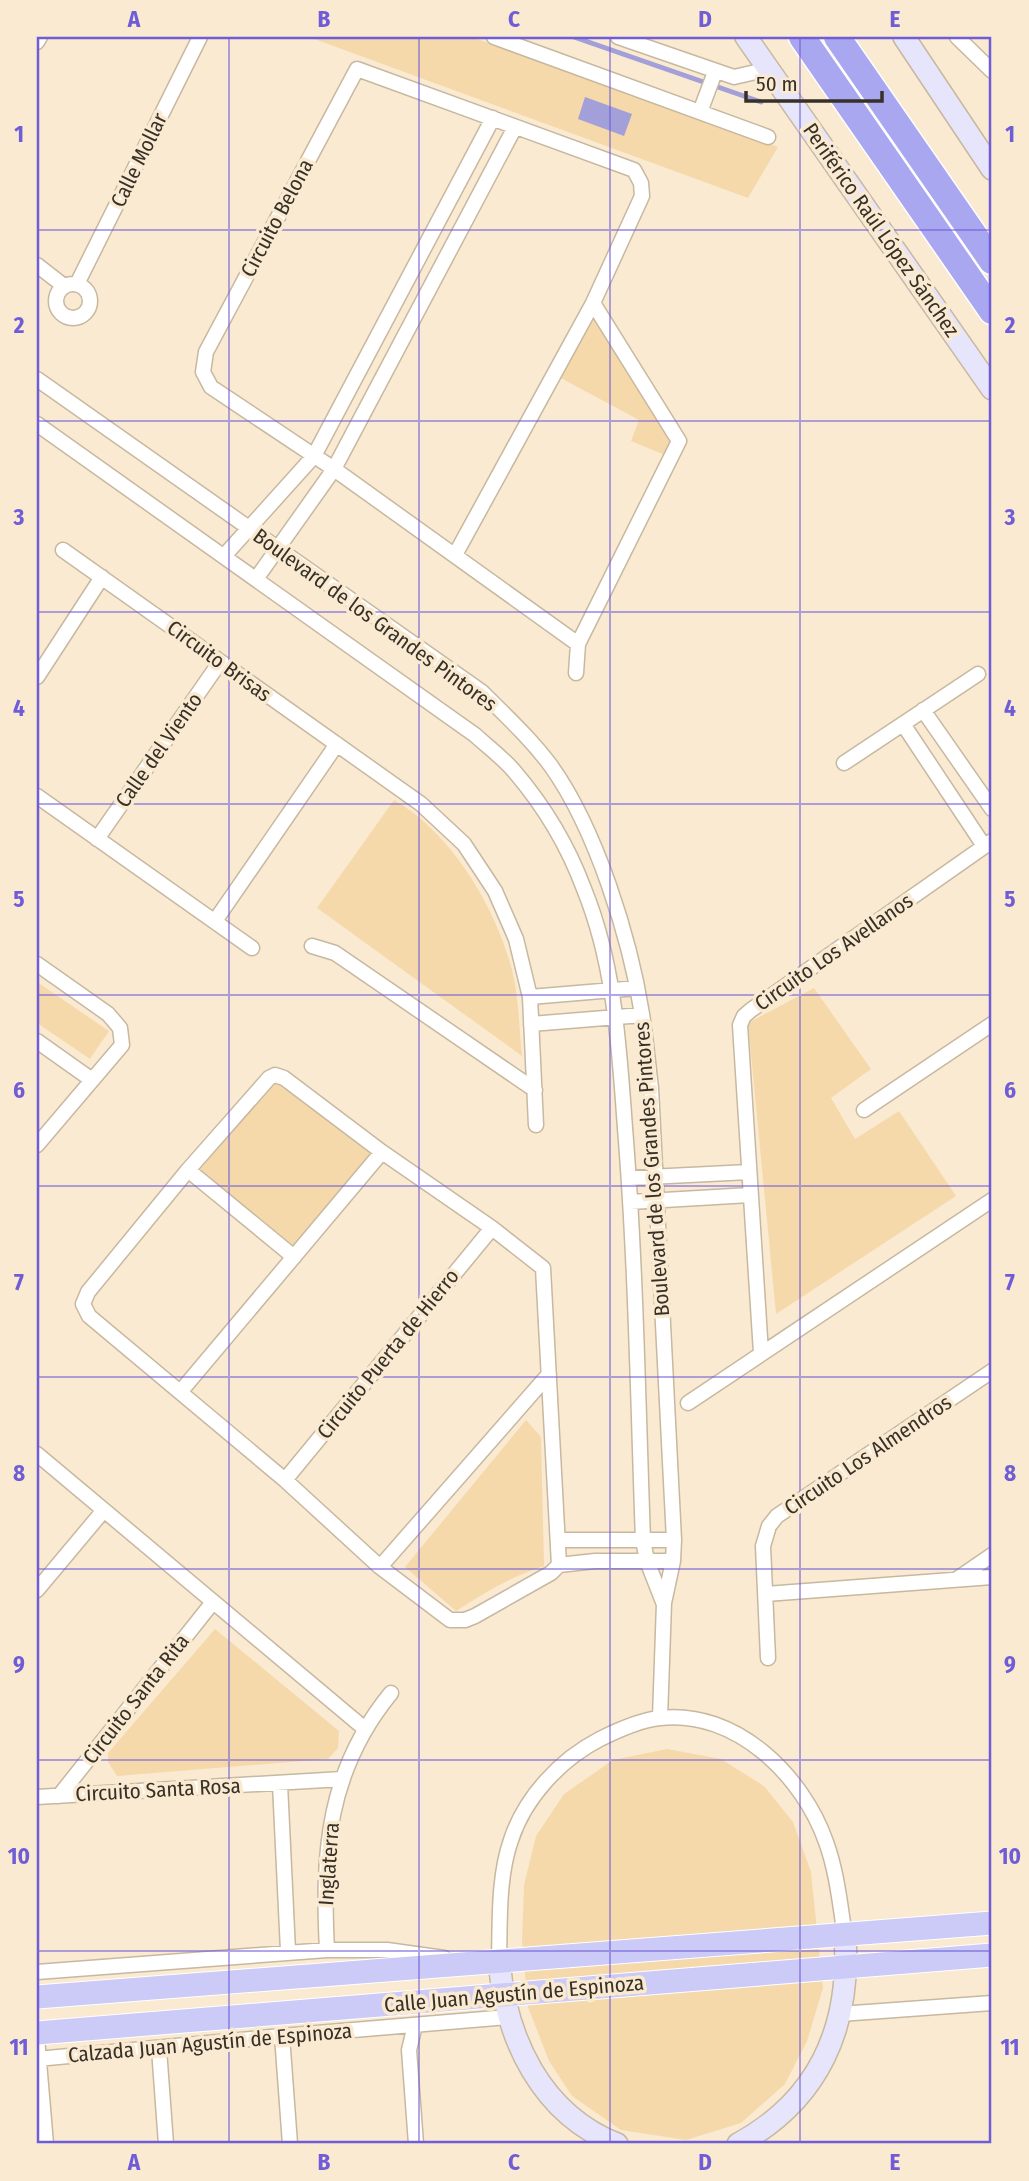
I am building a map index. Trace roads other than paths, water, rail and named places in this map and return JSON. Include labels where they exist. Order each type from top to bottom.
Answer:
[{"type":"highway","points":[[802,37],[992,311]]},
{"type":"highway","points":[[837,37],[992,261]]},
{"type":"main road","name":"Periférico Raúl López Sánchez","points":[[746,37],[992,390]]},
{"type":"main road","points":[[904,37],[992,169]]},
{"type":"main road","name":"Calle Juan Agustín de Espinoza","points":[[37,1997],[992,1923]]},
{"type":"main road","points":[[737,2144],[764,2130],[786,2110],[811,2081],[831,2047],[840,2014],[846,1966],[845,1936]]},
{"type":"main road","name":"Calle Juan Agustín de Espinoza","points":[[37,2036],[502,1994],[992,1955]]},
{"type":"main road","points":[[489,1962],[508,2017],[541,2087],[567,2115],[599,2137],[617,2144]]},
{"type":"street","points":[[37,42],[40,37]]},
{"type":"street","name":"Calle Mollar","points":[[37,265],[71,285],[200,37]]},
{"type":"street","points":[[494,37],[702,108],[768,137]]},
{"type":"street","points":[[618,37],[714,76],[734,76],[769,69]]},
{"type":"street","points":[[957,37],[992,71]]},
{"type":"street","name":"Circuito Belona","points":[[455,555],[593,303],[642,196],[641,183],[635,170],[358,69],[205,352],[203,372],[211,387],[334,469],[578,644]]},
{"type":"street","points":[[702,108],[714,76]]},
{"type":"street","points":[[225,556],[314,456],[493,118]]},
{"type":"street","points":[[257,579],[334,469],[515,127]]},
{"type":"street","points":[[576,673],[578,644],[678,441],[593,303]]},
{"type":"street","name":"Boulevard de los Grandes Pintores","points":[[37,379],[482,692],[518,727],[551,766],[591,838],[611,893],[637,988],[651,1088],[674,1540],[673,1561],[664,1603],[660,1717]]},
{"type":"street","name":"Boulevard de los Grandes Pintores","points":[[37,424],[475,735],[513,770],[551,822],[569,853],[599,933],[616,1017],[629,1178],[643,1540],[664,1603]]},
{"type":"street","name":"Circuito Brisas","points":[[62,550],[421,804],[464,844],[495,891],[516,939],[530,997],[536,1125]]},
{"type":"street","points":[[37,677],[102,577]]},
{"type":"street","name":"Calle del Viento","points":[[97,839],[220,662]]},
{"type":"street","points":[[844,764],[978,674]]},
{"type":"street","points":[[923,710],[992,809]]},
{"type":"street","name":"Circuito Los Avellanos","points":[[761,1353],[739,1035],[744,1016],[988,844],[903,724]]},
{"type":"street","points":[[215,922],[337,744]]},
{"type":"street","points":[[37,796],[251,948]]},
{"type":"street","points":[[312,946],[335,953],[535,1090]]},
{"type":"street","points":[[37,964],[108,1014],[120,1028],[122,1045],[37,1145]]},
{"type":"street","points":[[530,997],[637,988]]},
{"type":"street","points":[[531,1024],[642,1015]]},
{"type":"street","points":[[864,1110],[992,1024]]},
{"type":"street","points":[[37,1041],[92,1080]]},
{"type":"street","points":[[559,1565],[560,1540],[543,1268],[284,1078],[275,1075],[188,1170],[88,1292],[83,1304],[89,1316],[285,1480],[380,1567],[444,1616],[457,1621],[475,1616],[551,1573],[559,1565],[595,1561],[673,1561]]},
{"type":"street","points":[[181,1391],[382,1152]]},
{"type":"street","points":[[188,1170],[294,1256]]},
{"type":"street","points":[[629,1178],[749,1172]]},
{"type":"street","points":[[630,1202],[750,1195]]},
{"type":"street","points":[[688,1403],[992,1200]]},
{"type":"street","name":"Circuito Puerta de Hierro","points":[[285,1480],[492,1228]]},
{"type":"street","name":"Circuito Los Almendros","points":[[768,1658],[763,1546],[769,1526],[777,1516],[992,1371]]},
{"type":"street","points":[[380,1567],[549,1374]]},
{"type":"street","points":[[37,1454],[365,1729]]},
{"type":"street","points":[[37,1590],[104,1510]]},
{"type":"street","points":[[560,1540],[674,1540]]},
{"type":"street","points":[[956,1580],[992,1555]]},
{"type":"street","points":[[766,1594],[992,1577]]},
{"type":"street","name":"Circuito Santa Rita","points":[[59,1796],[213,1602]]},
{"type":"street","name":"Inglaterra","points":[[327,1950],[325,1870],[334,1809],[342,1779],[365,1729],[391,1693]]},
{"type":"street","points":[[37,1972],[327,1950],[387,1951],[489,1962],[500,1916],[511,1839],[529,1803],[554,1772],[585,1747],[618,1730],[660,1717],[690,1719],[724,1728],[751,1742],[786,1774],[804,1798],[826,1842],[836,1880],[845,1936]]},
{"type":"street","name":"Circuito Santa Rosa","points":[[37,1797],[342,1779]]},
{"type":"street","name":"Inglaterra","points":[[280,1784],[288,1951]]},
{"type":"street","points":[[840,2014],[992,2003]]},
{"type":"street","name":"Calzada Juan Agustín de Espinoza","points":[[38,2059],[508,2017]]},
{"type":"street","points":[[415,2025],[409,2050],[416,2144]]},
{"type":"street","points":[[37,2036],[46,2144]]},
{"type":"street","points":[[282,2036],[290,2144]]},
{"type":"street","points":[[159,2049],[166,2144]]},
{"type":"waterway","points":[[574,37],[761,102]]}]
